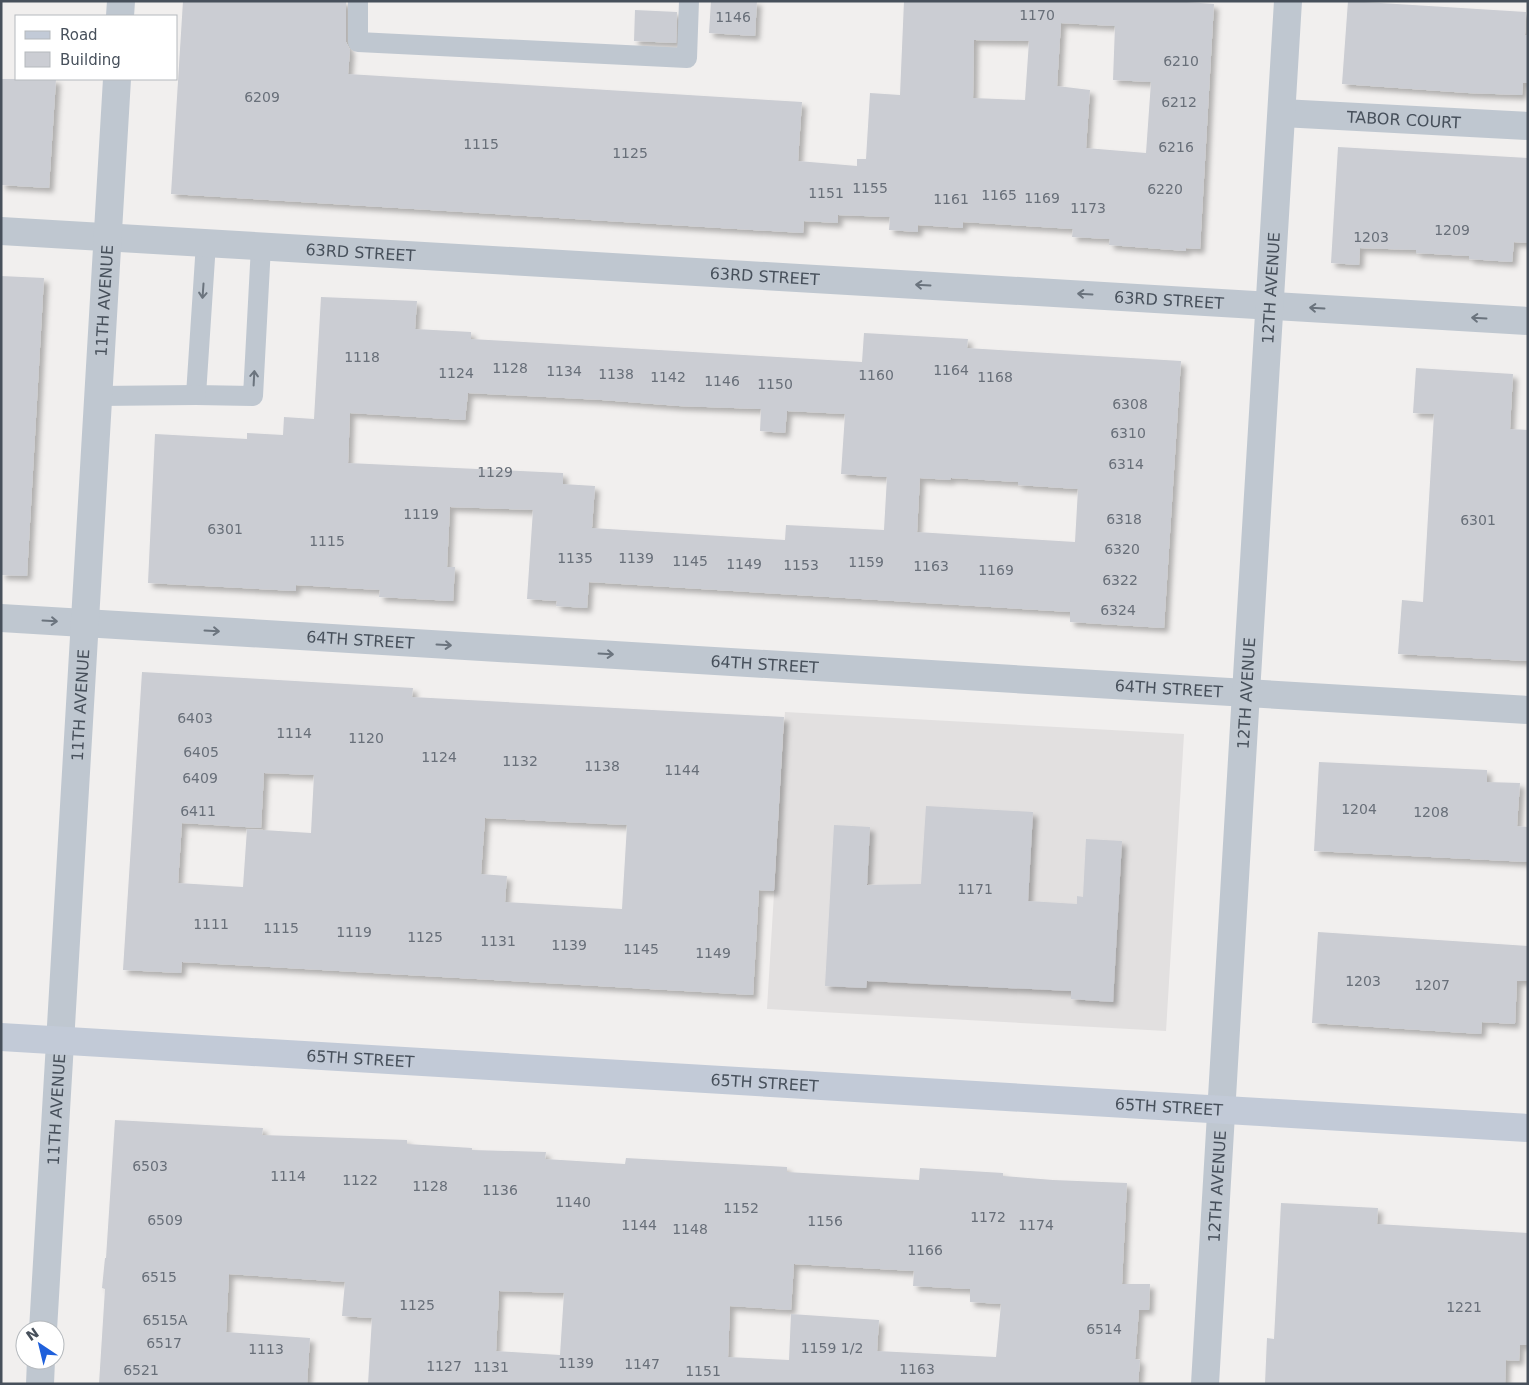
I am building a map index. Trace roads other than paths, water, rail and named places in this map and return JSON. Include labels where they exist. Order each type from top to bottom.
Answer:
[{"type":"main road","name":"65TH STREET","points":[[1,1037],[1528,1128]]},
{"type":"street","points":[[120,15],[121,1]]},
{"type":"street","name":"12TH AVENUE","points":[[1205,1384],[1288,1]]},
{"type":"street","name":"11TH AVENUE","points":[[44,1320],[117,80]]},
{"type":"street","name":"TABOR COURT","points":[[1282,113],[1528,126]]},
{"type":"street","name":"63RD STREET","points":[[1,231],[1528,321]]},
{"type":"street","name":"64TH STREET","points":[[1,618],[1528,710]]},
{"type":"street","points":[[40,1384],[41,1370]]},
{"type":"lane","points":[[358,1],[358,42],[687,58],[689,1]]},
{"type":"lane","points":[[196,395],[206,243]]},
{"type":"lane","points":[[98,396],[253,396],[261,246]]}]
